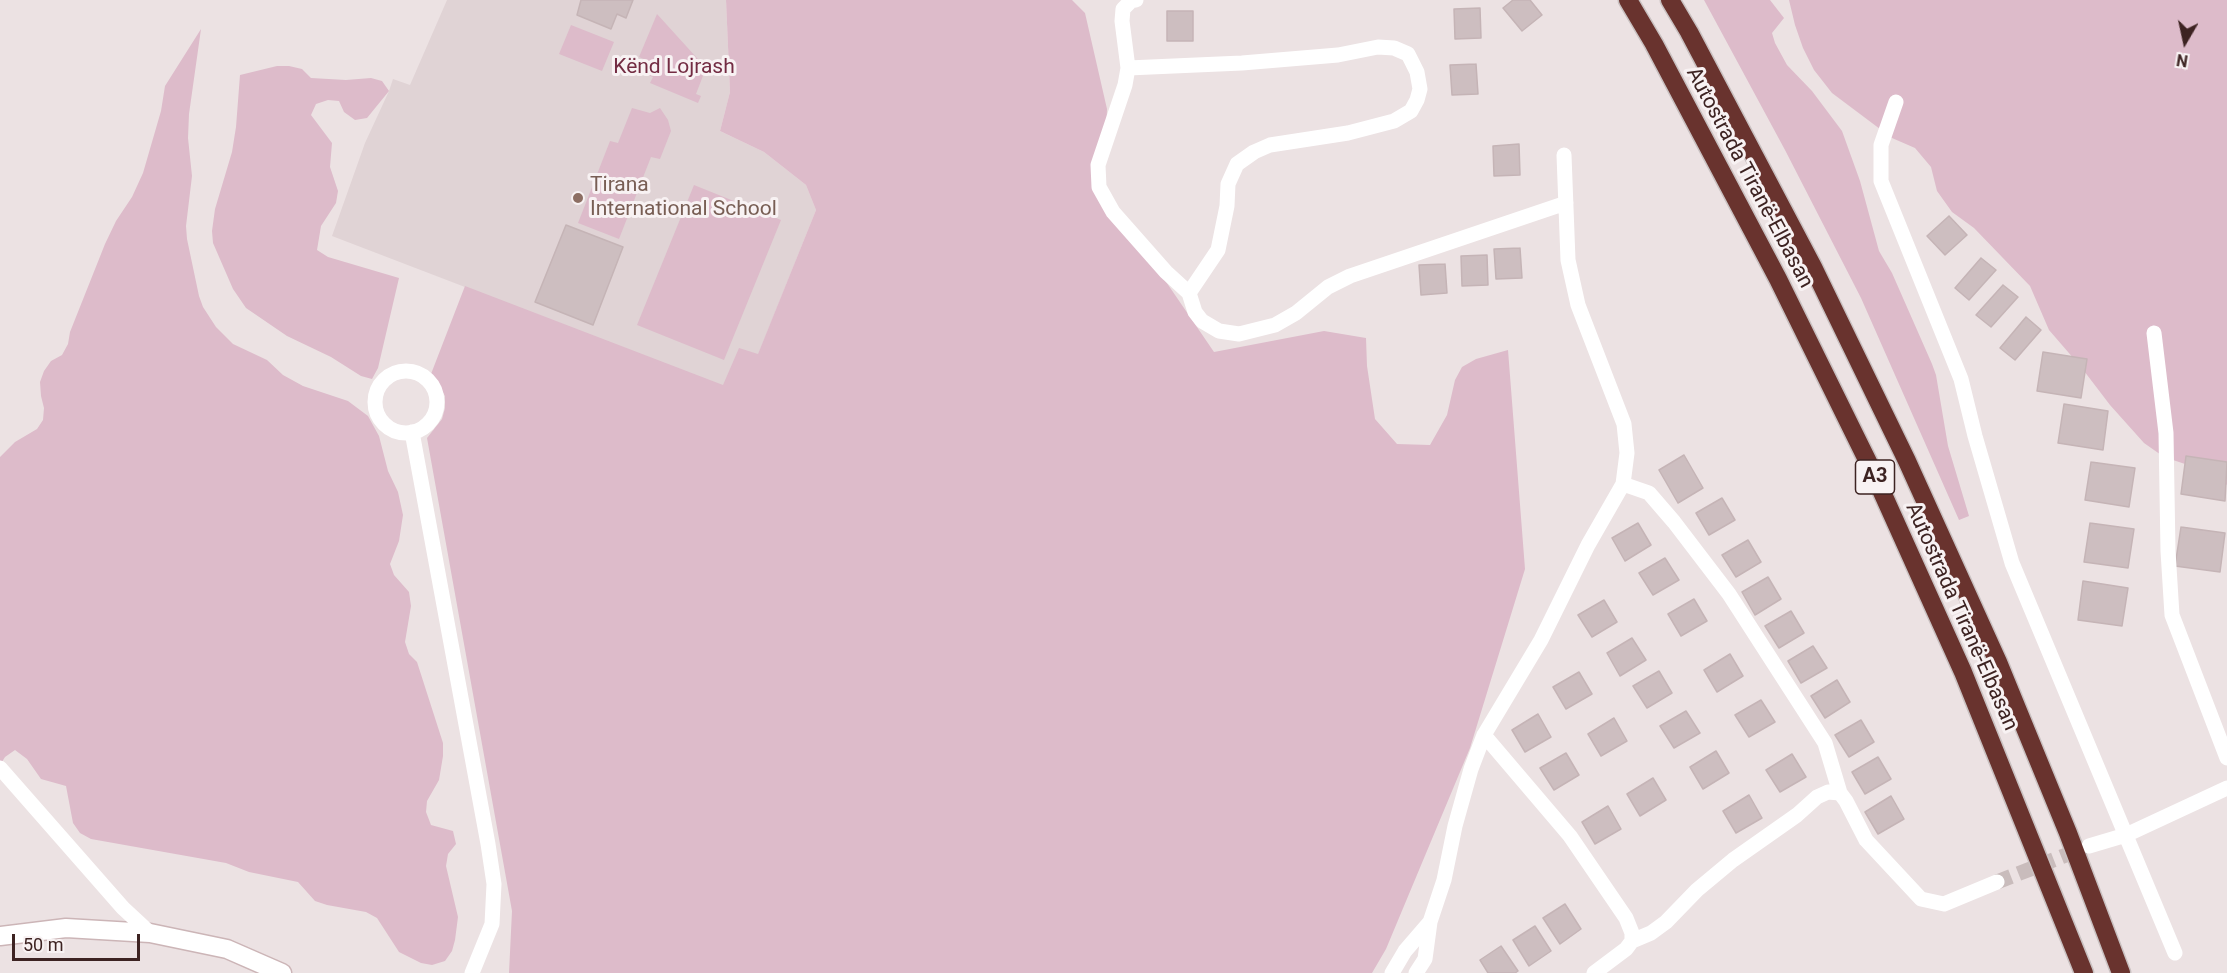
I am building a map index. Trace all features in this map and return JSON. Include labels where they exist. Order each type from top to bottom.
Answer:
[{"type":"highway","name":"Autostrada Tiranë-Elbasan","points":[[1628,0],[1654,44],[1779,279],[1873,472],[1963,672],[2084,973]]},
{"type":"highway","name":"Autostrada Tiranë-Elbasan","points":[[1670,0],[1813,267],[1907,461],[1998,662],[2068,833],[2121,973]]},
{"type":"main road","points":[[0,936],[66,928],[150,933],[227,949],[282,973]]},
{"type":"street","points":[[1136,0],[1131,1],[1122,9],[1128,68],[1098,165],[1099,188],[1113,212],[1166,272],[1189,293],[1195,312],[1202,321],[1219,331],[1239,334],[1275,325],[1296,313],[1328,287],[1350,276],[1566,203]]},
{"type":"street","points":[[1128,68],[1242,63],[1338,54],[1378,47],[1394,48],[1407,54],[1417,72],[1420,89],[1417,100],[1411,111],[1394,121],[1348,133],[1270,145],[1254,152],[1237,164],[1227,184],[1227,206],[1218,250],[1189,293]]},
{"type":"street","points":[[1896,102],[1881,145],[1881,181],[1961,379],[1975,436],[2013,562],[2175,953]]},
{"type":"street","points":[[1416,973],[1425,959],[1430,922],[1444,880],[1455,826],[1471,769],[1484,735],[1540,640],[1588,545],[1623,484],[1628,453],[1624,424],[1578,305],[1568,260],[1563,155]]},
{"type":"street","points":[[2154,333],[2166,433],[2168,551],[2172,615],[2227,758]]},
{"type":"street","points":[[398,372],[418,373],[427,378],[437,395],[434,415],[421,429],[412,432],[392,429],[383,422],[375,404],[381,384],[388,376],[398,372]]},
{"type":"street","points":[[412,432],[494,884],[492,924],[472,973]]},
{"type":"street","points":[[1623,484],[1648,493],[1674,522],[1729,594],[1825,743],[1840,793],[1866,840],[1921,899],[1944,904],[1997,882]]},
{"type":"street","points":[[1484,735],[1570,836],[1626,918],[1632,933],[1632,942]]},
{"type":"street","points":[[0,768],[123,908],[150,933]]},
{"type":"street","points":[[2089,846],[2126,835],[2227,788]]},
{"type":"street","points":[[1594,973],[1617,957],[1632,942],[1651,933],[1666,922],[1706,882],[1797,815],[1817,797],[1828,792],[1840,793]]},
{"type":"street","points":[[1392,973],[1405,951],[1430,922]]},
{"type":"shaded area","name":"Tirana International School","points":[[447,0],[726,0],[730,92],[720,131],[764,152],[806,185],[816,210],[758,355],[723,386],[332,236],[365,143],[393,79],[410,85]]},
{"type":"green space","points":[[726,0],[1072,0],[1085,13],[1107,109],[1104,191],[1214,352],[1324,331],[1366,338],[1367,366],[1375,419],[1397,444],[1430,445],[1447,415],[1455,380],[1462,367],[1476,359],[1508,350],[1525,569],[1470,748],[1386,949],[1372,973],[509,973],[512,911],[427,438],[442,419],[445,408],[445,396],[431,374],[465,286],[723,385],[739,348],[758,354],[816,210],[806,185],[764,152],[720,131],[730,92]]},
{"type":"green space","points":[[1704,0],[1770,0],[1784,18],[1772,33],[1775,43],[1787,65],[1812,91],[1842,131],[1860,181],[1879,251],[1892,273],[1932,364],[1936,375],[1948,446],[1969,516],[1959,520],[1861,298]]},
{"type":"green space","points":[[1789,0],[2227,0],[2227,485],[2209,472],[2164,457],[2144,443],[2049,330],[2030,286],[1974,228],[1952,212],[1937,191],[1931,167],[1915,148],[1892,138],[1832,93],[1814,70],[1803,48]]},
{"type":"green space","name":"Kënd Lojrash","points":[[657,14],[706,68],[696,94],[701,96],[698,103],[650,83],[653,77],[641,72],[646,60],[639,57]]},
{"type":"green space","name":"Kënd Lojrash","points":[[571,25],[614,42],[602,71],[559,54]]},
{"type":"green space","points":[[201,29],[189,114],[188,138],[192,176],[186,226],[203,307],[216,327],[233,344],[267,360],[283,375],[303,386],[348,401],[368,416],[379,436],[388,471],[398,492],[403,515],[399,541],[390,564],[394,575],[409,592],[411,606],[405,642],[409,654],[417,662],[443,743],[439,780],[427,801],[426,812],[431,825],[453,831],[456,844],[448,854],[446,866],[458,917],[455,940],[452,951],[445,961],[432,965],[421,963],[399,952],[377,918],[366,912],[315,901],[298,882],[249,872],[226,863],[91,839],[80,833],[73,823],[66,786],[41,779],[27,759],[15,750],[5,757],[0,765],[0,457],[15,442],[37,429],[43,420],[44,408],[40,382],[44,371],[51,361],[62,355],[68,344],[70,332],[105,244],[143,173],[161,111],[165,86]]},
{"type":"green space","points":[[277,66],[302,69],[311,78],[346,80],[371,78],[382,81],[389,91],[367,118],[355,120],[344,112],[339,101],[328,100],[316,104],[311,115],[332,143],[330,167],[338,191],[336,203],[321,226],[317,250],[328,257],[399,278],[378,368],[372,379],[361,376],[331,357],[287,336],[246,308],[233,289],[213,243],[215,209],[232,152],[240,75]]},
{"type":"green space","points":[[632,108],[650,113],[660,108],[668,120],[671,131],[660,159],[651,157],[619,239],[578,223],[610,141],[618,143]]},
{"type":"green space","points":[[694,185],[781,220],[724,360],[637,325]]},
{"type":"building","points":[[581,0],[633,0],[626,18],[617,14],[611,29],[577,15]]},
{"type":"building","points":[[1513,0],[1530,0],[1542,15],[1522,31],[1503,8]]},
{"type":"building","points":[[1480,8],[1481,38],[1455,39],[1454,9]]},
{"type":"building","points":[[1167,11],[1193,11],[1193,41],[1167,41]]},
{"type":"building","points":[[1476,64],[1478,94],[1452,95],[1450,65]]},
{"type":"building","points":[[1519,144],[1520,175],[1494,176],[1493,146]]},
{"type":"building","points":[[1949,216],[1967,235],[1945,255],[1927,236]]},
{"type":"building","points":[[566,225],[623,247],[593,325],[535,302]]},
{"type":"building","points":[[1520,248],[1522,278],[1496,279],[1494,249]]},
{"type":"building","points":[[1487,255],[1488,285],[1462,286],[1461,256]]},
{"type":"building","points":[[1981,258],[1996,270],[1969,300],[1955,288]]},
{"type":"building","points":[[1445,264],[1447,293],[1421,295],[1419,265]]},
{"type":"building","points":[[2003,285],[2018,297],[1991,327],[1976,315]]},
{"type":"building","points":[[2026,317],[2041,330],[2015,360],[2000,348]]},
{"type":"building","points":[[2043,352],[2087,359],[2081,398],[2037,391]]},
{"type":"building","points":[[2064,404],[2108,411],[2103,450],[2058,443]]},
{"type":"building","points":[[1684,455],[1703,488],[1678,503],[1659,470]]},
{"type":"building","points":[[2186,456],[2227,462],[2225,501],[2181,494]]},
{"type":"building","points":[[2091,462],[2135,468],[2129,507],[2085,500]]},
{"type":"building","points":[[1722,498],[1735,520],[1709,535],[1696,513]]},
{"type":"building","points":[[1638,523],[1651,545],[1625,561],[1612,538]]},
{"type":"building","points":[[2090,523],[2134,529],[2128,568],[2084,562]]},
{"type":"building","points":[[2181,527],[2225,533],[2220,572],[2175,566]]},
{"type":"building","points":[[1748,540],[1761,562],[1736,577],[1722,555]]},
{"type":"building","points":[[1665,558],[1679,580],[1653,595],[1639,573]]},
{"type":"building","points":[[1768,577],[1781,599],[1755,615],[1742,592]]},
{"type":"building","points":[[2083,581],[2128,588],[2122,626],[2078,620]]},
{"type":"building","points":[[1694,599],[1707,621],[1681,636],[1668,614]]},
{"type":"building","points":[[1604,600],[1617,622],[1592,637],[1578,615]]},
{"type":"building","points":[[1791,611],[1804,633],[1779,648],[1765,626]]},
{"type":"building","points":[[1632,638],[1646,660],[1620,676],[1607,653]]},
{"type":"building","points":[[1813,646],[1827,668],[1801,683],[1788,661]]},
{"type":"building","points":[[1730,654],[1743,676],[1717,692],[1704,670]]},
{"type":"building","points":[[1659,671],[1672,693],[1647,708],[1633,686]]},
{"type":"building","points":[[1579,672],[1592,694],[1566,709],[1553,687]]},
{"type":"building","points":[[1837,680],[1850,702],[1825,718],[1811,696]]},
{"type":"building","points":[[1761,700],[1775,722],[1749,737],[1735,715]]},
{"type":"building","points":[[1686,711],[1700,733],[1674,748],[1660,726]]},
{"type":"building","points":[[1538,714],[1551,737],[1525,752],[1512,730]]},
{"type":"building","points":[[1614,718],[1627,741],[1601,756],[1588,734]]},
{"type":"building","points":[[1861,720],[1874,742],[1849,757],[1835,735]]},
{"type":"building","points":[[1716,751],[1729,773],[1703,789],[1690,767]]},
{"type":"building","points":[[1566,753],[1579,775],[1554,790],[1540,768]]},
{"type":"building","points":[[1792,754],[1806,777],[1780,792],[1766,770]]},
{"type":"building","points":[[1878,757],[1891,779],[1865,794],[1852,772]]},
{"type":"building","points":[[1653,778],[1666,800],[1640,816],[1627,794]]},
{"type":"building","points":[[1749,795],[1762,818],[1736,833],[1723,811]]},
{"type":"building","points":[[1891,796],[1904,819],[1878,834],[1865,812]]},
{"type":"building","points":[[1608,806],[1621,829],[1595,844],[1582,822]]},
{"type":"building","points":[[1565,904],[1581,929],[1560,944],[1543,918]]},
{"type":"building","points":[[1535,926],[1551,951],[1529,966],[1513,940]]},
{"type":"building","points":[[1501,946],[1518,971],[1515,973],[1488,973],[1480,960]]},
{"type":"tunnel","points":[[1997,882],[2084,848]]},
{"type":"place","name":"Tirana International School","points":[[578,198]]}]
